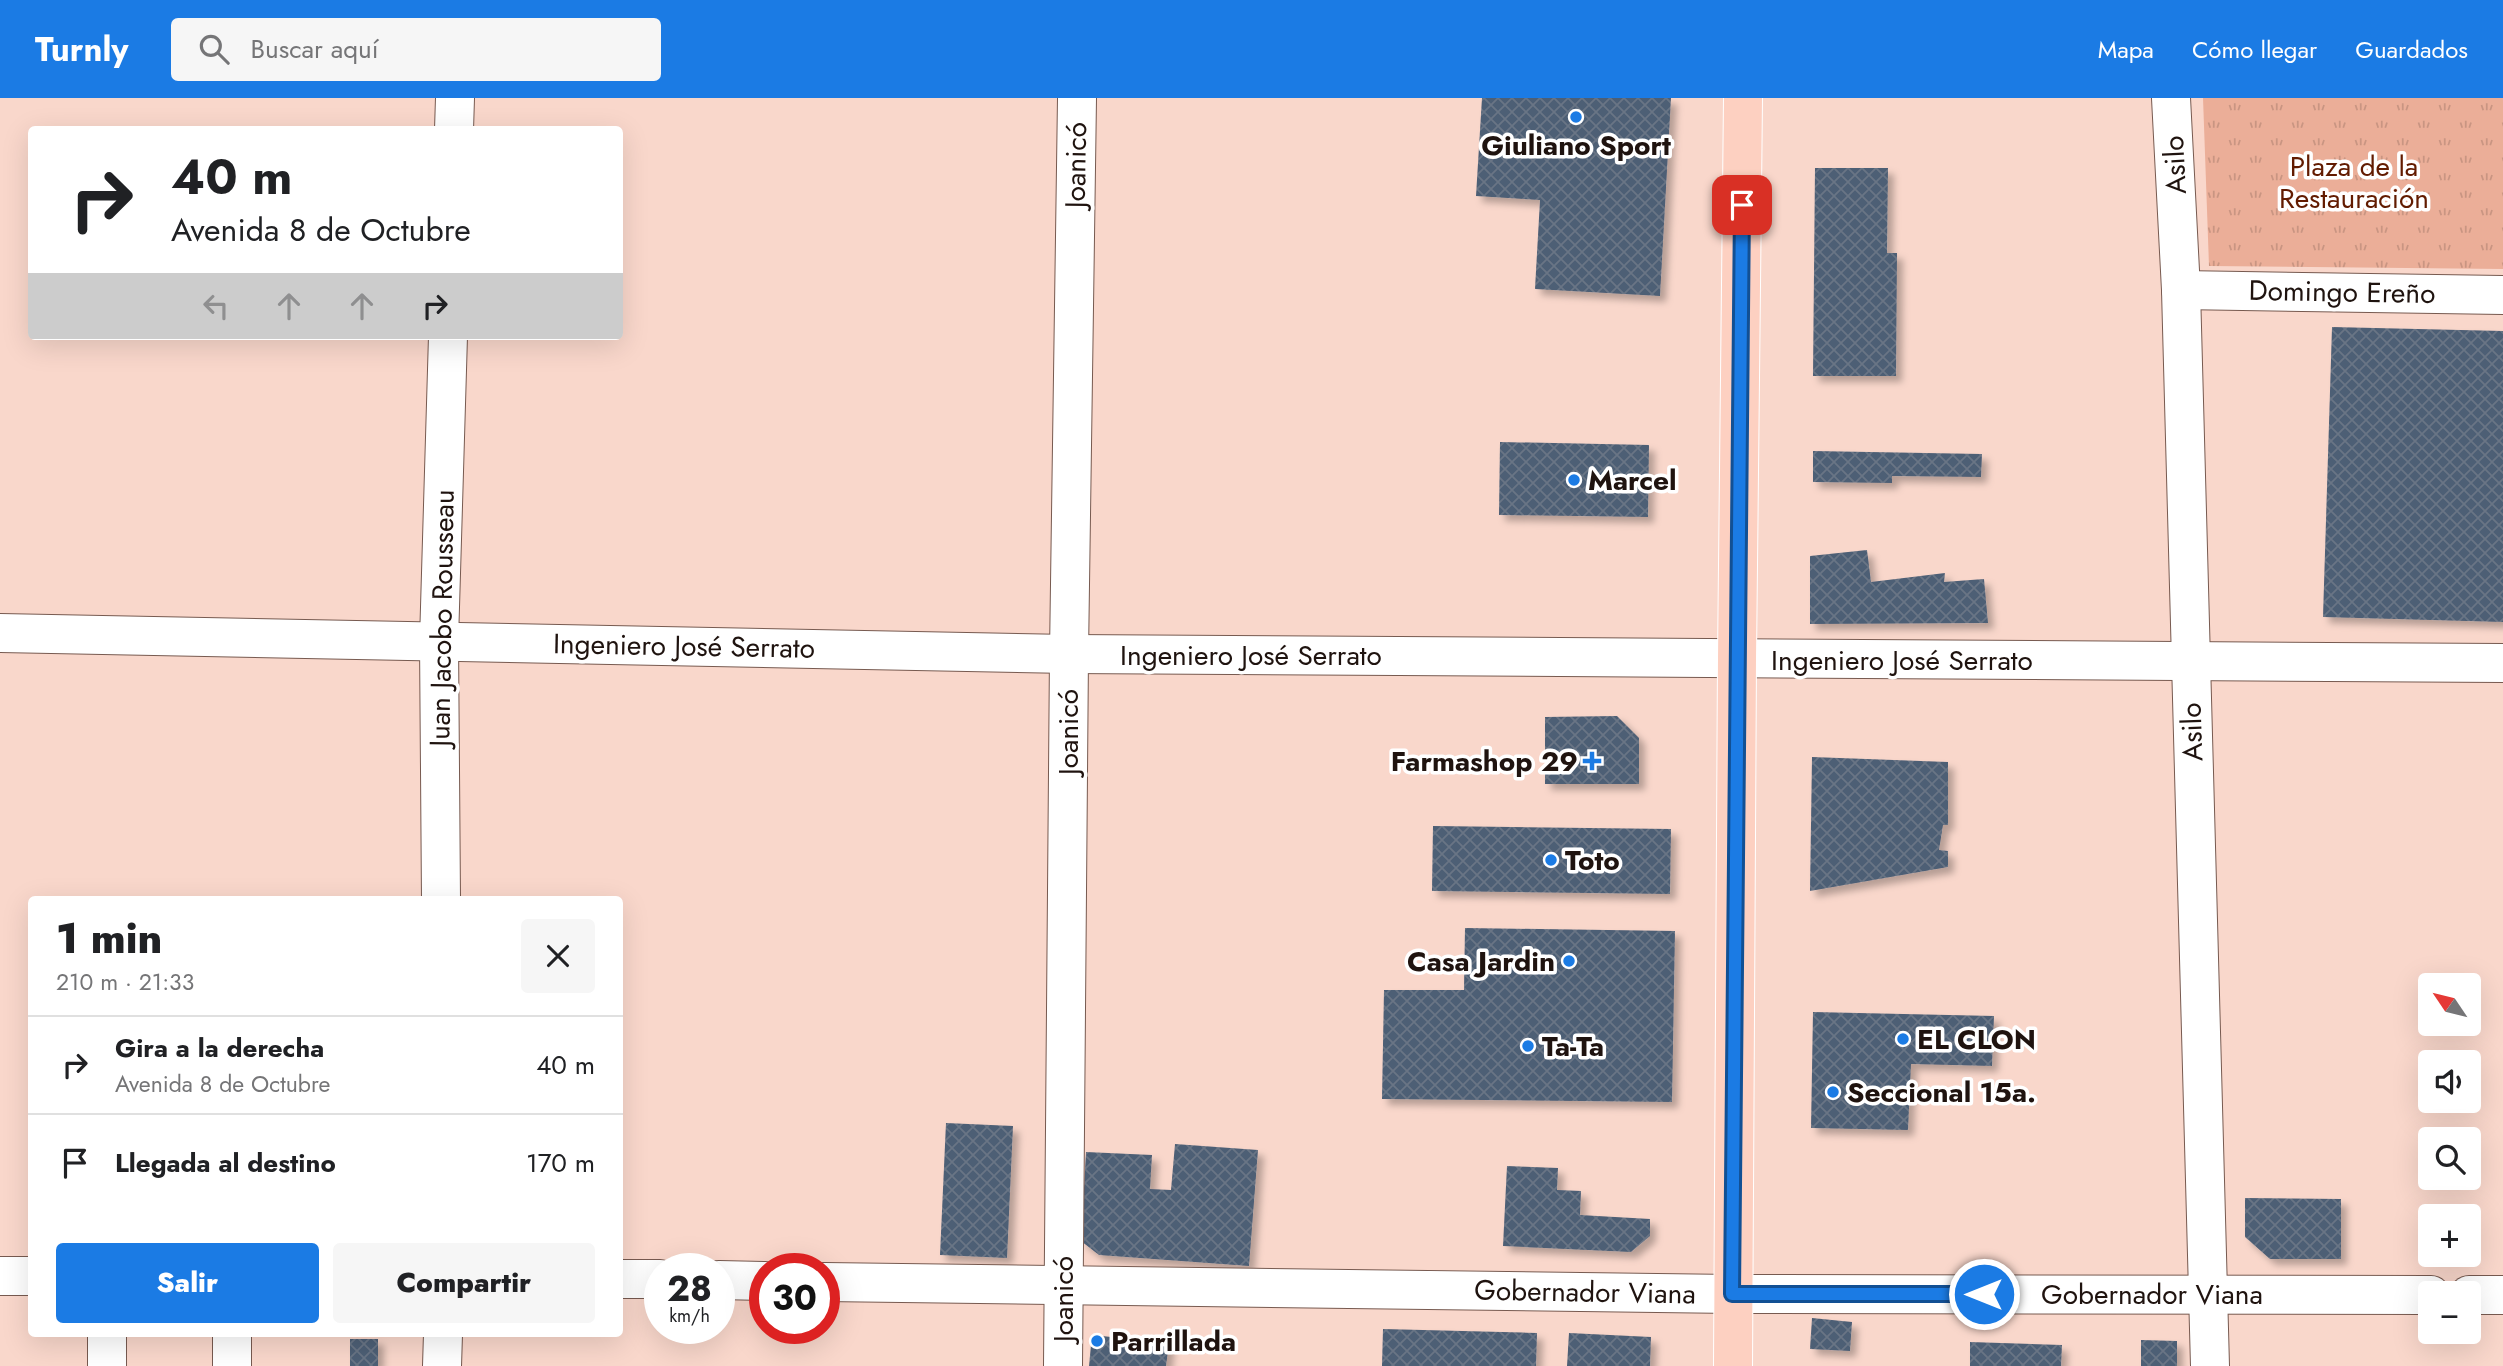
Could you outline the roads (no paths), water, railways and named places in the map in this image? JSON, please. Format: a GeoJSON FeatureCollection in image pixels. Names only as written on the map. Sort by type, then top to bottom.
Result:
{"type":"FeatureCollection","features":[{"type":"Feature","properties":{"kind":"main road"},"geometry":{"type":"LineString","coordinates":[[1733,1366],[1743,98]]}},
{"type":"Feature","properties":{"kind":"street"},"geometry":{"type":"LineString","coordinates":[[454,126],[455,98]]}},
{"type":"Feature","properties":{"kind":"street","name":"Joanicó"},"geometry":{"type":"LineString","coordinates":[[1063,1366],[1077,98]]}},
{"type":"Feature","properties":{"kind":"street","name":"Asilo"},"geometry":{"type":"LineString","coordinates":[[2171,98],[2181,289],[2210,1366]]}},
{"type":"Feature","properties":{"kind":"street","name":"Domingo Ereño"},"geometry":{"type":"LineString","coordinates":[[2181,289],[2503,295]]}},
{"type":"Feature","properties":{"kind":"street","name":"Juan Jacobo Rousseau"},"geometry":{"type":"LineString","coordinates":[[441,896],[439,641],[448,340]]}},
{"type":"Feature","properties":{"kind":"street","name":"Ingeniero José Serrato"},"geometry":{"type":"LineString","coordinates":[[0,633],[1069,654],[2503,663]]}},
{"type":"Feature","properties":{"kind":"street"},"geometry":{"type":"LineString","coordinates":[[0,1276],[28,1276]]}},
{"type":"Feature","properties":{"kind":"street"},"geometry":{"type":"LineString","coordinates":[[623,1279],[644,1279]]}},
{"type":"Feature","properties":{"kind":"street","name":"Gobernador Viana"},"geometry":{"type":"LineString","coordinates":[[840,1282],[1732,1294],[2418,1295]]}},
{"type":"Feature","properties":{"kind":"street"},"geometry":{"type":"LineString","coordinates":[[2481,1295],[2503,1295]]}},
{"type":"Feature","properties":{"kind":"street"},"geometry":{"type":"LineString","coordinates":[[107,1337],[107,1366]]}},
{"type":"Feature","properties":{"kind":"street"},"geometry":{"type":"LineString","coordinates":[[232,1337],[232,1366]]}},
{"type":"Feature","properties":{"kind":"street"},"geometry":{"type":"LineString","coordinates":[[442,1366],[443,1337]]}},
{"type":"Feature","properties":{"kind":"place","name":"Giuliano Sport"},"geometry":{"type":"Point","coordinates":[1576,117]}},
{"type":"Feature","properties":{"kind":"place","name":"Marcel"},"geometry":{"type":"Point","coordinates":[1574,480]}},
{"type":"Feature","properties":{"kind":"place","name":"Farmashop 29"},"geometry":{"type":"Point","coordinates":[1592,761]}},
{"type":"Feature","properties":{"kind":"place","name":"Toto"},"geometry":{"type":"Point","coordinates":[1551,860]}},
{"type":"Feature","properties":{"kind":"place","name":"Casa Jardin"},"geometry":{"type":"Point","coordinates":[1569,961]}},
{"type":"Feature","properties":{"kind":"place","name":"EL CLON"},"geometry":{"type":"Point","coordinates":[1903,1039]}},
{"type":"Feature","properties":{"kind":"place","name":"Ta-Ta"},"geometry":{"type":"Point","coordinates":[1528,1046]}},
{"type":"Feature","properties":{"kind":"place","name":"Seccional 15a."},"geometry":{"type":"Point","coordinates":[1833,1092]}},
{"type":"Feature","properties":{"kind":"place","name":"Parrillada"},"geometry":{"type":"Point","coordinates":[1097,1341]}},
{"type":"Feature","properties":{"kind":"park label","name":"Plaza de la Restauración"},"geometry":{"type":"Point","coordinates":[2354,182]}}]}
